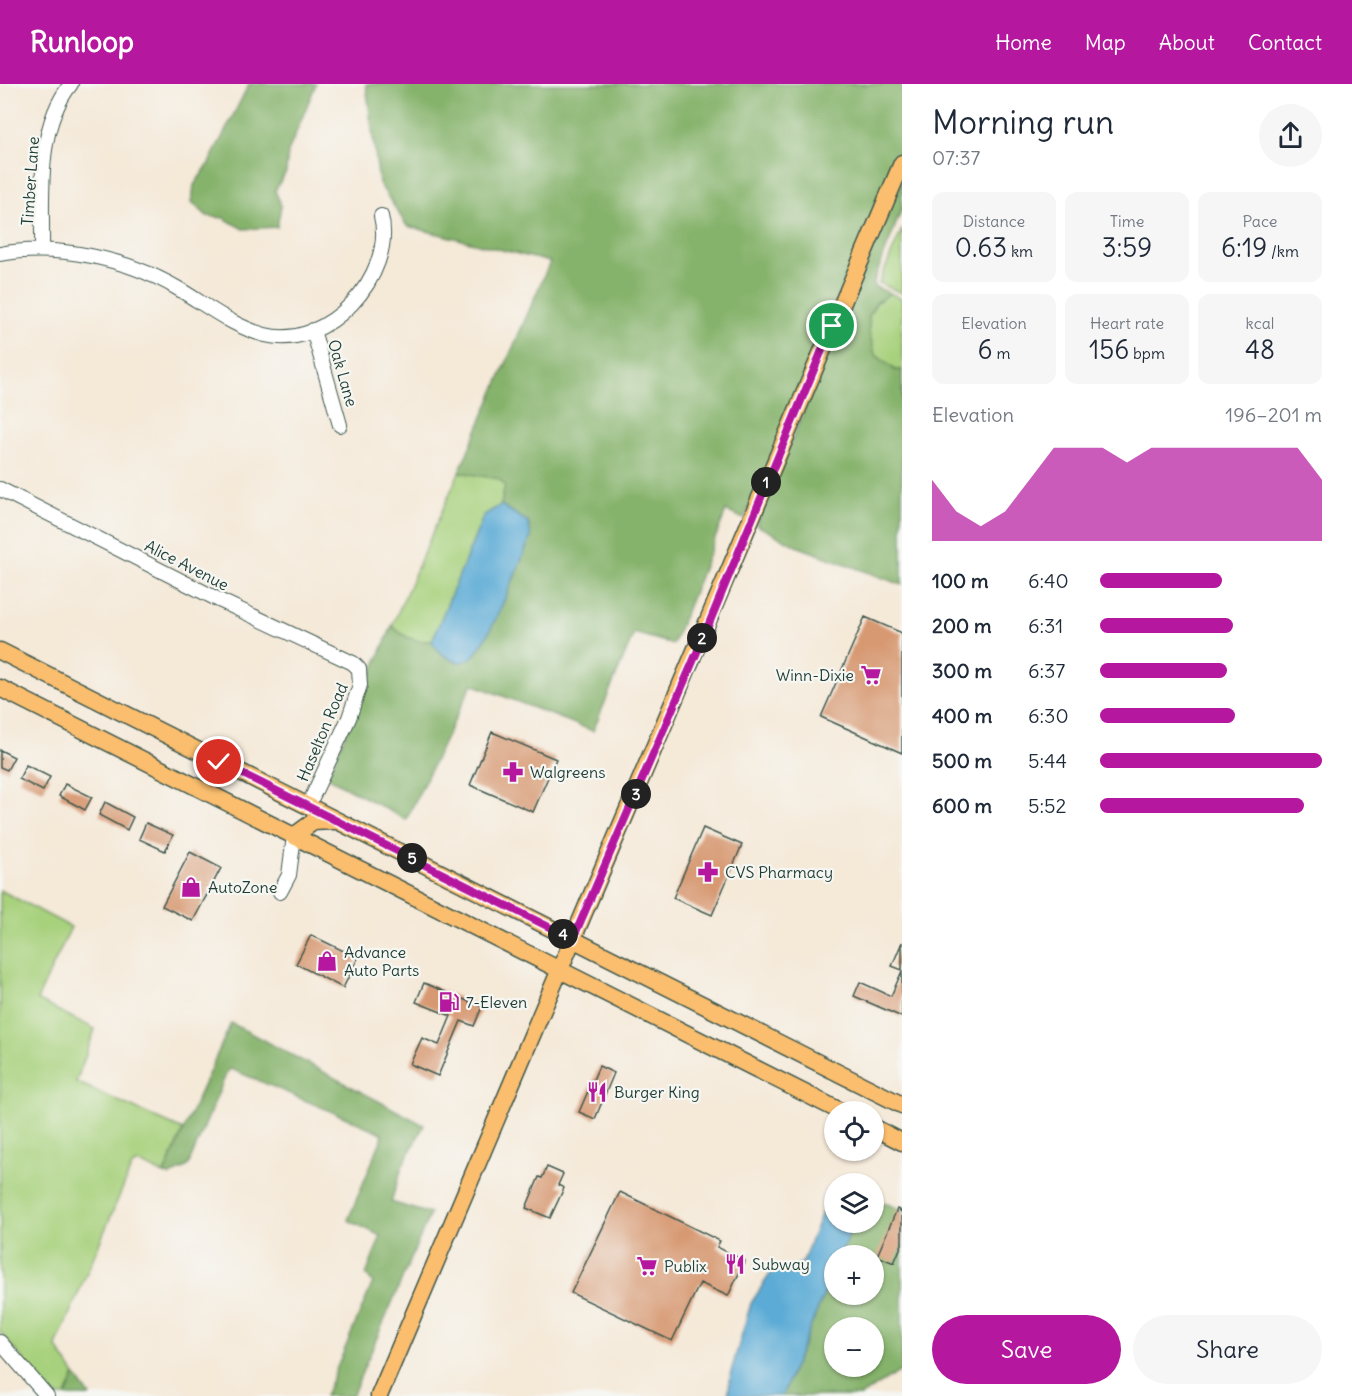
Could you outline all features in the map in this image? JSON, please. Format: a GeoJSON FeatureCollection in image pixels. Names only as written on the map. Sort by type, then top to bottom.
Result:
{"type":"FeatureCollection","features":[{"type":"Feature","properties":{"kind":"main road"},"geometry":{"type":"LineString","coordinates":[[379,1396],[701,643],[902,163]]}},
{"type":"Feature","properties":{"kind":"main road"},"geometry":{"type":"LineString","coordinates":[[0,651],[902,1105]]}},
{"type":"Feature","properties":{"kind":"main road"},"geometry":{"type":"LineString","coordinates":[[0,688],[824,1103]]}},
{"type":"Feature","properties":{"kind":"main road"},"geometry":{"type":"LineString","coordinates":[[294,836],[313,822],[338,821]]}},
{"type":"Feature","properties":{"kind":"main road"},"geometry":{"type":"LineString","coordinates":[[884,1133],[902,1141]]}},
{"type":"Feature","properties":{"kind":"street","name":"Timber Lane"},"geometry":{"type":"LineString","coordinates":[[42,249],[46,142],[59,104],[71,84]]}},
{"type":"Feature","properties":{"kind":"street"},"geometry":{"type":"LineString","coordinates":[[0,254],[42,249],[80,254],[118,264],[173,286],[224,317],[265,335],[295,336],[313,330],[344,309],[369,280],[384,245],[381,216]]}},
{"type":"Feature","properties":{"kind":"street","name":"Oak Lane"},"geometry":{"type":"LineString","coordinates":[[313,330],[340,425]]}},
{"type":"Feature","properties":{"kind":"street","name":"Alice Avenue"},"geometry":{"type":"LineString","coordinates":[[0,489],[221,601],[338,654],[359,669]]}},
{"type":"Feature","properties":{"kind":"street","name":"Haselton Road"},"geometry":{"type":"LineString","coordinates":[[308,806],[348,718],[360,685],[359,669]]}},
{"type":"Feature","properties":{"kind":"street"},"geometry":{"type":"LineString","coordinates":[[280,892],[292,863],[294,836]]}},
{"type":"Feature","properties":{"kind":"street"},"geometry":{"type":"LineString","coordinates":[[0,1342],[47,1396]]}},
{"type":"Feature","properties":{"kind":"green space"},"geometry":{"type":"Polygon","coordinates":[[[249,84],[316,84],[288,152],[286,172],[275,190],[281,206],[277,227],[243,229],[224,218],[207,216],[192,202],[194,185],[208,165],[249,84]]]}},
{"type":"Feature","properties":{"kind":"green space"},"geometry":{"type":"Polygon","coordinates":[[[366,84],[902,84],[902,146],[744,519],[726,511],[673,644],[634,633],[593,731],[472,684],[406,820],[327,777],[392,626],[410,638],[432,641],[442,653],[451,659],[466,661],[474,655],[493,625],[511,584],[531,537],[528,522],[501,505],[505,485],[499,479],[459,472],[550,262],[407,226],[379,183],[366,84]]]}},
{"type":"Feature","properties":{"kind":"green space"},"geometry":{"type":"Polygon","coordinates":[[[902,179],[902,208],[874,281],[875,287],[890,293],[876,303],[869,316],[869,332],[875,354],[895,370],[902,370],[902,585],[799,547],[756,525],[902,179]]]}},
{"type":"Feature","properties":{"kind":"green space"},"geometry":{"type":"Polygon","coordinates":[[[902,229],[902,293],[879,283],[902,229]]]}},
{"type":"Feature","properties":{"kind":"green space"},"geometry":{"type":"Polygon","coordinates":[[[890,293],[902,299],[902,370],[895,370],[875,354],[869,332],[869,316],[876,303],[890,293]]]}},
{"type":"Feature","properties":{"kind":"green space"},"geometry":{"type":"Polygon","coordinates":[[[459,472],[499,479],[505,485],[501,505],[484,515],[432,641],[415,640],[392,626],[459,472]]]}},
{"type":"Feature","properties":{"kind":"green space"},"geometry":{"type":"Polygon","coordinates":[[[0,890],[71,927],[37,1000],[95,1029],[76,1082],[183,1130],[164,1174],[139,1163],[132,1166],[56,1346],[75,1375],[66,1396],[56,1396],[49,1390],[0,1332],[0,890]]]}},
{"type":"Feature","properties":{"kind":"green space"},"geometry":{"type":"Polygon","coordinates":[[[231,1023],[424,1125],[402,1167],[391,1202],[430,1214],[352,1396],[325,1396],[373,1282],[366,1275],[381,1236],[348,1220],[382,1138],[382,1133],[231,1069],[227,1072],[188,1166],[170,1176],[164,1174],[231,1023]]]}},
{"type":"Feature","properties":{"kind":"green space"},"geometry":{"type":"Polygon","coordinates":[[[884,1203],[902,1210],[902,1370],[861,1396],[782,1396],[824,1294],[824,1305],[884,1305],[884,1245],[844,1245],[850,1233],[884,1233],[884,1203]]]}},
{"type":"Feature","properties":{"kind":"green space"},"geometry":{"type":"Polygon","coordinates":[[[75,1375],[90,1396],[66,1396],[75,1375]]]}},
{"type":"Feature","properties":{"kind":"water"},"geometry":{"type":"Polygon","coordinates":[[[501,505],[528,522],[531,537],[493,625],[483,642],[474,655],[466,661],[456,661],[442,653],[432,641],[484,515],[501,505]]]}},
{"type":"Feature","properties":{"kind":"water"},"geometry":{"type":"Polygon","coordinates":[[[824,1207],[824,1233],[850,1233],[844,1245],[824,1245],[824,1294],[782,1396],[728,1396],[731,1372],[751,1303],[772,1271],[802,1263],[824,1207]]]}},
{"type":"Feature","properties":{"kind":"building","name":"Winn-Dixie"},"geometry":{"type":"Polygon","coordinates":[[[865,617],[902,633],[902,753],[821,717],[865,617]]]}},
{"type":"Feature","properties":{"kind":"building","name":"Walgreens"},"geometry":{"type":"Polygon","coordinates":[[[492,732],[556,759],[533,812],[470,785],[492,732]]]}},
{"type":"Feature","properties":{"kind":"building"},"geometry":{"type":"Polygon","coordinates":[[[0,750],[14,757],[7,770],[0,767],[0,750]]]}},
{"type":"Feature","properties":{"kind":"building"},"geometry":{"type":"Polygon","coordinates":[[[26,765],[50,777],[43,791],[19,779],[26,765]]]}},
{"type":"Feature","properties":{"kind":"building"},"geometry":{"type":"Polygon","coordinates":[[[65,784],[92,797],[85,810],[59,796],[65,784]]]}},
{"type":"Feature","properties":{"kind":"building"},"geometry":{"type":"Polygon","coordinates":[[[105,802],[133,817],[127,830],[99,815],[105,802]]]}},
{"type":"Feature","properties":{"kind":"building"},"geometry":{"type":"Polygon","coordinates":[[[146,823],[173,835],[165,851],[139,839],[146,823]]]}},
{"type":"Feature","properties":{"kind":"building","name":"CVS Pharmacy"},"geometry":{"type":"Polygon","coordinates":[[[703,828],[742,845],[712,915],[673,898],[703,828]]]}},
{"type":"Feature","properties":{"kind":"building","name":"AutoZone"},"geometry":{"type":"Polygon","coordinates":[[[190,852],[221,868],[193,921],[162,906],[190,852]]]}},
{"type":"Feature","properties":{"kind":"building","name":"Advance Auto Parts"},"geometry":{"type":"Polygon","coordinates":[[[311,935],[358,958],[343,988],[296,964],[311,935]]]}},
{"type":"Feature","properties":{"kind":"building"},"geometry":{"type":"Polygon","coordinates":[[[902,942],[902,970],[892,966],[902,942]]]}},
{"type":"Feature","properties":{"kind":"building"},"geometry":{"type":"Polygon","coordinates":[[[902,971],[902,1017],[854,996],[860,982],[891,996],[902,971]]]}},
{"type":"Feature","properties":{"kind":"building"},"geometry":{"type":"Polygon","coordinates":[[[424,983],[482,1007],[474,1026],[461,1021],[438,1076],[410,1064],[422,1038],[439,1045],[451,1016],[416,1002],[424,983]]]}},
{"type":"Feature","properties":{"kind":"building","name":"Burger King"},"geometry":{"type":"Polygon","coordinates":[[[599,1066],[614,1073],[595,1119],[579,1112],[599,1066]]]}},
{"type":"Feature","properties":{"kind":"building"},"geometry":{"type":"Polygon","coordinates":[[[547,1167],[563,1174],[558,1185],[564,1188],[550,1218],[526,1208],[539,1177],[542,1178],[547,1167]]]}},
{"type":"Feature","properties":{"kind":"building"},"geometry":{"type":"Polygon","coordinates":[[[620,1192],[720,1241],[717,1247],[745,1261],[728,1296],[700,1283],[672,1341],[571,1293],[620,1192]]]}},
{"type":"Feature","properties":{"kind":"building"},"geometry":{"type":"Polygon","coordinates":[[[897,1209],[902,1212],[902,1244],[894,1263],[884,1259],[884,1245],[882,1245],[897,1209]]]}},
{"type":"Feature","properties":{"kind":"place","name":"Winn-Dixie"},"geometry":{"type":"Point","coordinates":[871,675]}},
{"type":"Feature","properties":{"kind":"place","name":"Walgreens"},"geometry":{"type":"Point","coordinates":[513,772]}},
{"type":"Feature","properties":{"kind":"place","name":"CVS Pharmacy"},"geometry":{"type":"Point","coordinates":[708,872]}},
{"type":"Feature","properties":{"kind":"place","name":"AutoZone"},"geometry":{"type":"Point","coordinates":[191,887]}},
{"type":"Feature","properties":{"kind":"place","name":"Advance Auto Parts"},"geometry":{"type":"Point","coordinates":[327,961]}},
{"type":"Feature","properties":{"kind":"place","name":"7-Eleven"},"geometry":{"type":"Point","coordinates":[449,1002]}},
{"type":"Feature","properties":{"kind":"place","name":"Burger King"},"geometry":{"type":"Point","coordinates":[597,1092]}},
{"type":"Feature","properties":{"kind":"place","name":"Subway"},"geometry":{"type":"Point","coordinates":[735,1264]}},
{"type":"Feature","properties":{"kind":"place","name":"Publix"},"geometry":{"type":"Point","coordinates":[647,1266]}},
{"type":"Feature","properties":{"kind":"route"},"geometry":{"type":"LineString","coordinates":[[219,762],[573,939],[701,643],[832,326]]}}]}
